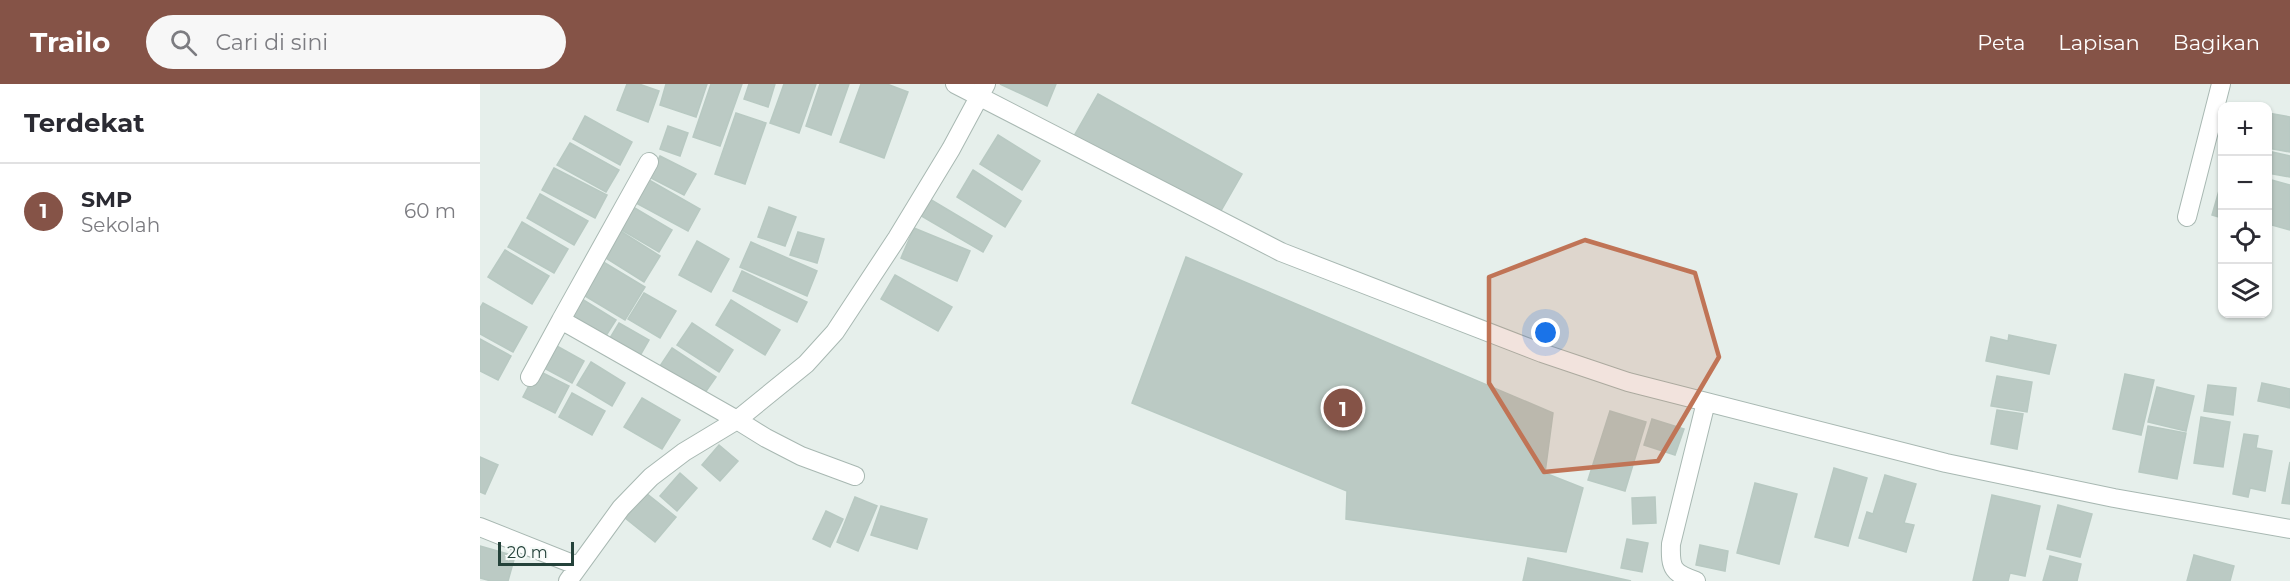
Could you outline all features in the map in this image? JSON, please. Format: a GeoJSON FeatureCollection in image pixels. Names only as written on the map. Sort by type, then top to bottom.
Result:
{"type":"FeatureCollection","features":[{"type":"Feature","properties":{"kind":"street"},"geometry":{"type":"LineString","coordinates":[[955,84],[982,90],[1281,252],[1542,353],[1628,382],[1946,463],[2114,498],[2290,529]]}},
{"type":"Feature","properties":{"kind":"street"},"geometry":{"type":"LineString","coordinates":[[2187,217],[2221,84]]}},
{"type":"Feature","properties":{"kind":"street"},"geometry":{"type":"LineString","coordinates":[[480,527],[573,574],[621,508],[651,477],[684,452],[737,420],[806,364],[835,332],[897,238],[951,149],[982,90]]}},
{"type":"Feature","properties":{"kind":"street"},"geometry":{"type":"LineString","coordinates":[[530,377],[649,162]]}},
{"type":"Feature","properties":{"kind":"street"},"geometry":{"type":"LineString","coordinates":[[561,320],[766,438],[801,456],[855,476]]}},
{"type":"Feature","properties":{"kind":"street"},"geometry":{"type":"LineString","coordinates":[[1696,581],[1680,576],[1673,569],[1670,559],[1671,544],[1706,402]]}},
{"type":"Feature","properties":{"kind":"highlighted area"},"geometry":{"type":"Polygon","coordinates":[[[1585,240],[1695,273],[1719,357],[1658,461],[1544,472],[1489,383],[1489,277],[1585,240]]]}},
{"type":"Feature","properties":{"kind":"building"},"geometry":{"type":"Polygon","coordinates":[[[627,84],[639,84],[659,91],[648,122],[617,110],[627,84]]]}},
{"type":"Feature","properties":{"kind":"building"},"geometry":{"type":"Polygon","coordinates":[[[666,84],[707,84],[696,117],[660,105],[666,84]]]}},
{"type":"Feature","properties":{"kind":"building"},"geometry":{"type":"Polygon","coordinates":[[[711,84],[742,84],[720,146],[693,137],[711,84]]]}},
{"type":"Feature","properties":{"kind":"building"},"geometry":{"type":"Polygon","coordinates":[[[749,84],[775,84],[768,107],[744,99],[749,84]]]}},
{"type":"Feature","properties":{"kind":"building"},"geometry":{"type":"Polygon","coordinates":[[[784,84],[816,84],[799,133],[770,123],[784,84]]]}},
{"type":"Feature","properties":{"kind":"building"},"geometry":{"type":"Polygon","coordinates":[[[820,84],[849,84],[831,135],[806,126],[820,84]]]}},
{"type":"Feature","properties":{"kind":"building"},"geometry":{"type":"Polygon","coordinates":[[[861,84],[887,84],[908,92],[884,158],[840,142],[861,84]]]}},
{"type":"Feature","properties":{"kind":"building"},"geometry":{"type":"Polygon","coordinates":[[[1000,84],[1056,84],[1047,106],[1000,84]]]}},
{"type":"Feature","properties":{"kind":"building"},"geometry":{"type":"Polygon","coordinates":[[[1098,94],[1242,174],[1218,216],[1074,136],[1098,94]]]}},
{"type":"Feature","properties":{"kind":"building"},"geometry":{"type":"Polygon","coordinates":[[[736,113],[766,123],[745,184],[715,174],[736,113]]]}},
{"type":"Feature","properties":{"kind":"building"},"geometry":{"type":"Polygon","coordinates":[[[2272,114],[2290,117],[2290,152],[2272,149],[2272,114]]]}},
{"type":"Feature","properties":{"kind":"building"},"geometry":{"type":"Polygon","coordinates":[[[585,116],[632,142],[620,165],[573,139],[585,116]]]}},
{"type":"Feature","properties":{"kind":"building"},"geometry":{"type":"Polygon","coordinates":[[[668,126],[688,133],[680,156],[660,149],[668,126]]]}},
{"type":"Feature","properties":{"kind":"building"},"geometry":{"type":"Polygon","coordinates":[[[998,135],[1040,161],[1022,190],[980,164],[998,135]]]}},
{"type":"Feature","properties":{"kind":"building"},"geometry":{"type":"Polygon","coordinates":[[[570,143],[619,170],[606,192],[557,165],[570,143]]]}},
{"type":"Feature","properties":{"kind":"building"},"geometry":{"type":"Polygon","coordinates":[[[2272,152],[2290,156],[2290,177],[2272,174],[2272,152]]]}},
{"type":"Feature","properties":{"kind":"building"},"geometry":{"type":"Polygon","coordinates":[[[660,156],[696,174],[684,195],[649,177],[660,156]]]}},
{"type":"Feature","properties":{"kind":"building"},"geometry":{"type":"Polygon","coordinates":[[[554,168],[607,195],[595,218],[542,190],[554,168]]]}},
{"type":"Feature","properties":{"kind":"building"},"geometry":{"type":"Polygon","coordinates":[[[973,170],[1021,201],[1005,227],[957,197],[973,170]]]}},
{"type":"Feature","properties":{"kind":"building"},"geometry":{"type":"Polygon","coordinates":[[[649,180],[700,209],[688,231],[636,203],[649,180]]]}},
{"type":"Feature","properties":{"kind":"building"},"geometry":{"type":"Polygon","coordinates":[[[2272,180],[2290,185],[2290,230],[2272,225],[2272,180]]]}},
{"type":"Feature","properties":{"kind":"building"},"geometry":{"type":"Polygon","coordinates":[[[540,194],[588,221],[574,245],[527,218],[540,194]]]}},
{"type":"Feature","properties":{"kind":"building"},"geometry":{"type":"Polygon","coordinates":[[[2218,194],[2218,217],[2212,215],[2218,194]]]}},
{"type":"Feature","properties":{"kind":"building"},"geometry":{"type":"Polygon","coordinates":[[[928,198],[992,236],[983,252],[918,214],[928,198]]]}},
{"type":"Feature","properties":{"kind":"building"},"geometry":{"type":"Polygon","coordinates":[[[633,207],[672,230],[659,252],[620,229],[633,207]]]}},
{"type":"Feature","properties":{"kind":"building"},"geometry":{"type":"Polygon","coordinates":[[[769,207],[796,217],[785,246],[758,237],[769,207]]]}},
{"type":"Feature","properties":{"kind":"building"},"geometry":{"type":"Polygon","coordinates":[[[522,222],[568,249],[554,273],[508,247],[522,222]]]}},
{"type":"Feature","properties":{"kind":"building"},"geometry":{"type":"Polygon","coordinates":[[[914,228],[970,251],[957,281],[901,258],[914,228]]]}},
{"type":"Feature","properties":{"kind":"building"},"geometry":{"type":"Polygon","coordinates":[[[617,229],[660,256],[644,282],[601,255],[617,229]]]}},
{"type":"Feature","properties":{"kind":"building"},"geometry":{"type":"Polygon","coordinates":[[[798,232],[824,239],[817,263],[790,255],[798,232]]]}},
{"type":"Feature","properties":{"kind":"building"},"geometry":{"type":"Polygon","coordinates":[[[697,241],[729,259],[711,292],[679,275],[697,241]]]}},
{"type":"Feature","properties":{"kind":"building"},"geometry":{"type":"Polygon","coordinates":[[[751,242],[817,271],[807,296],[740,267],[751,242]]]}},
{"type":"Feature","properties":{"kind":"building"},"geometry":{"type":"Polygon","coordinates":[[[505,250],[549,276],[532,304],[488,277],[505,250]]]}},
{"type":"Feature","properties":{"kind":"building"},"geometry":{"type":"Polygon","coordinates":[[[1186,257],[1553,413],[1545,473],[1583,488],[1566,552],[1346,519],[1347,491],[1132,403],[1186,257]]]}},
{"type":"Feature","properties":{"kind":"building"},"geometry":{"type":"Polygon","coordinates":[[[600,260],[645,287],[625,320],[580,293],[600,260]]]}},
{"type":"Feature","properties":{"kind":"building"},"geometry":{"type":"Polygon","coordinates":[[[742,271],[807,302],[797,322],[733,291],[742,271]]]}},
{"type":"Feature","properties":{"kind":"building"},"geometry":{"type":"Polygon","coordinates":[[[895,275],[952,307],[938,331],[881,299],[895,275]]]}},
{"type":"Feature","properties":{"kind":"building"},"geometry":{"type":"Polygon","coordinates":[[[644,293],[676,311],[660,338],[628,319],[644,293]]]}},
{"type":"Feature","properties":{"kind":"building"},"geometry":{"type":"Polygon","coordinates":[[[577,296],[616,320],[602,342],[563,318],[577,296]]]}},
{"type":"Feature","properties":{"kind":"building"},"geometry":{"type":"Polygon","coordinates":[[[731,300],[780,330],[765,355],[716,325],[731,300]]]}},
{"type":"Feature","properties":{"kind":"building"},"geometry":{"type":"Polygon","coordinates":[[[483,303],[527,327],[513,352],[480,334],[480,308],[483,303]]]}},
{"type":"Feature","properties":{"kind":"building"},"geometry":{"type":"Polygon","coordinates":[[[619,323],[649,340],[637,361],[607,343],[619,323]]]}},
{"type":"Feature","properties":{"kind":"building"},"geometry":{"type":"Polygon","coordinates":[[[692,323],[733,350],[719,372],[677,345],[692,323]]]}},
{"type":"Feature","properties":{"kind":"building"},"geometry":{"type":"Polygon","coordinates":[[[2009,335],[2056,345],[2049,374],[1986,361],[1991,337],[2008,341],[2009,335]]]}},
{"type":"Feature","properties":{"kind":"building"},"geometry":{"type":"Polygon","coordinates":[[[480,339],[511,356],[498,380],[480,371],[480,339]]]}},
{"type":"Feature","properties":{"kind":"building"},"geometry":{"type":"Polygon","coordinates":[[[555,345],[584,361],[572,383],[542,367],[555,345]]]}},
{"type":"Feature","properties":{"kind":"building"},"geometry":{"type":"Polygon","coordinates":[[[672,348],[716,377],[702,397],[658,369],[672,348]]]}},
{"type":"Feature","properties":{"kind":"building"},"geometry":{"type":"Polygon","coordinates":[[[591,362],[625,383],[612,406],[577,385],[591,362]]]}},
{"type":"Feature","properties":{"kind":"building"},"geometry":{"type":"Polygon","coordinates":[[[537,370],[569,386],[555,413],[523,397],[537,370]]]}},
{"type":"Feature","properties":{"kind":"building"},"geometry":{"type":"Polygon","coordinates":[[[2125,374],[2154,380],[2141,435],[2113,429],[2125,374]]]}},
{"type":"Feature","properties":{"kind":"building"},"geometry":{"type":"Polygon","coordinates":[[[1997,376],[2032,382],[2027,412],[1991,406],[1997,376]]]}},
{"type":"Feature","properties":{"kind":"building"},"geometry":{"type":"Polygon","coordinates":[[[2262,383],[2290,389],[2290,408],[2258,401],[2262,383]]]}},
{"type":"Feature","properties":{"kind":"building"},"geometry":{"type":"Polygon","coordinates":[[[2208,385],[2236,388],[2233,415],[2204,411],[2208,385]]]}},
{"type":"Feature","properties":{"kind":"building"},"geometry":{"type":"Polygon","coordinates":[[[2157,387],[2194,396],[2186,431],[2148,422],[2157,387]]]}},
{"type":"Feature","properties":{"kind":"building"},"geometry":{"type":"Polygon","coordinates":[[[572,393],[605,411],[592,435],[559,417],[572,393]]]}},
{"type":"Feature","properties":{"kind":"building"},"geometry":{"type":"Polygon","coordinates":[[[642,398],[680,420],[662,449],[624,427],[642,398]]]}},
{"type":"Feature","properties":{"kind":"building"},"geometry":{"type":"Polygon","coordinates":[[[1997,410],[2023,414],[2017,449],[1991,444],[1997,410]]]}},
{"type":"Feature","properties":{"kind":"building"},"geometry":{"type":"Polygon","coordinates":[[[1610,411],[1646,422],[1625,491],[1588,480],[1610,411]]]}},
{"type":"Feature","properties":{"kind":"building"},"geometry":{"type":"Polygon","coordinates":[[[2201,417],[2230,422],[2223,467],[2194,463],[2201,417]]]}},
{"type":"Feature","properties":{"kind":"building"},"geometry":{"type":"Polygon","coordinates":[[[1652,419],[1684,429],[1675,455],[1644,445],[1652,419]]]}},
{"type":"Feature","properties":{"kind":"building"},"geometry":{"type":"Polygon","coordinates":[[[2148,426],[2186,433],[2177,479],[2139,472],[2148,426]]]}},
{"type":"Feature","properties":{"kind":"building"},"geometry":{"type":"Polygon","coordinates":[[[2244,434],[2258,436],[2256,448],[2272,451],[2265,491],[2250,488],[2248,497],[2233,494],[2244,434]]]}},
{"type":"Feature","properties":{"kind":"building"},"geometry":{"type":"Polygon","coordinates":[[[719,445],[738,461],[720,481],[702,465],[719,445]]]}},
{"type":"Feature","properties":{"kind":"building"},"geometry":{"type":"Polygon","coordinates":[[[480,457],[498,465],[485,494],[480,492],[480,457]]]}},
{"type":"Feature","properties":{"kind":"building"},"geometry":{"type":"Polygon","coordinates":[[[2290,462],[2290,504],[2282,503],[2290,462]]]}},
{"type":"Feature","properties":{"kind":"building"},"geometry":{"type":"Polygon","coordinates":[[[1834,468],[1867,478],[1848,546],[1815,537],[1834,468]]]}},
{"type":"Feature","properties":{"kind":"building"},"geometry":{"type":"Polygon","coordinates":[[[680,473],[697,488],[677,511],[660,496],[680,473]]]}},
{"type":"Feature","properties":{"kind":"building"},"geometry":{"type":"Polygon","coordinates":[[[1885,475],[1916,484],[1904,523],[1914,525],[1906,552],[1859,538],[1867,512],[1873,514],[1885,475]]]}},
{"type":"Feature","properties":{"kind":"building"},"geometry":{"type":"Polygon","coordinates":[[[1755,483],[1797,494],[1779,564],[1737,553],[1755,483]]]}},
{"type":"Feature","properties":{"kind":"building"},"geometry":{"type":"Polygon","coordinates":[[[646,493],[676,517],[655,542],[625,518],[646,493]]]}},
{"type":"Feature","properties":{"kind":"building"},"geometry":{"type":"Polygon","coordinates":[[[1992,495],[2040,506],[2025,576],[2010,573],[2008,581],[1973,581],[1992,495]]]}},
{"type":"Feature","properties":{"kind":"building"},"geometry":{"type":"Polygon","coordinates":[[[855,497],[877,506],[858,551],[837,542],[855,497]]]}},
{"type":"Feature","properties":{"kind":"building"},"geometry":{"type":"Polygon","coordinates":[[[1655,497],[1656,523],[1633,524],[1632,498],[1655,497]]]}},
{"type":"Feature","properties":{"kind":"building"},"geometry":{"type":"Polygon","coordinates":[[[2058,505],[2092,514],[2080,557],[2047,549],[2058,505]]]}},
{"type":"Feature","properties":{"kind":"building"},"geometry":{"type":"Polygon","coordinates":[[[881,506],[927,519],[917,549],[871,535],[881,506]]]}},
{"type":"Feature","properties":{"kind":"building"},"geometry":{"type":"Polygon","coordinates":[[[826,511],[843,519],[830,547],[813,539],[826,511]]]}},
{"type":"Feature","properties":{"kind":"building"},"geometry":{"type":"Polygon","coordinates":[[[1627,539],[1648,543],[1642,572],[1621,568],[1627,539]]]}},
{"type":"Feature","properties":{"kind":"building"},"geometry":{"type":"Polygon","coordinates":[[[1700,545],[1728,551],[1725,571],[1696,565],[1700,545]]]}},
{"type":"Feature","properties":{"kind":"building"},"geometry":{"type":"Polygon","coordinates":[[[480,546],[515,556],[508,581],[491,581],[480,578],[480,546]]]}},
{"type":"Feature","properties":{"kind":"building"},"geometry":{"type":"Polygon","coordinates":[[[2194,555],[2234,566],[2230,581],[2187,581],[2194,555]]]}},
{"type":"Feature","properties":{"kind":"building"},"geometry":{"type":"Polygon","coordinates":[[[2050,556],[2081,564],[2077,581],[2043,581],[2050,556]]]}},
{"type":"Feature","properties":{"kind":"building"},"geometry":{"type":"Polygon","coordinates":[[[1528,558],[1631,581],[1523,581],[1528,558]]]}},
{"type":"Feature","properties":{"kind":"place","name":"SMP"},"geometry":{"type":"Point","coordinates":[1343,408]}}]}
